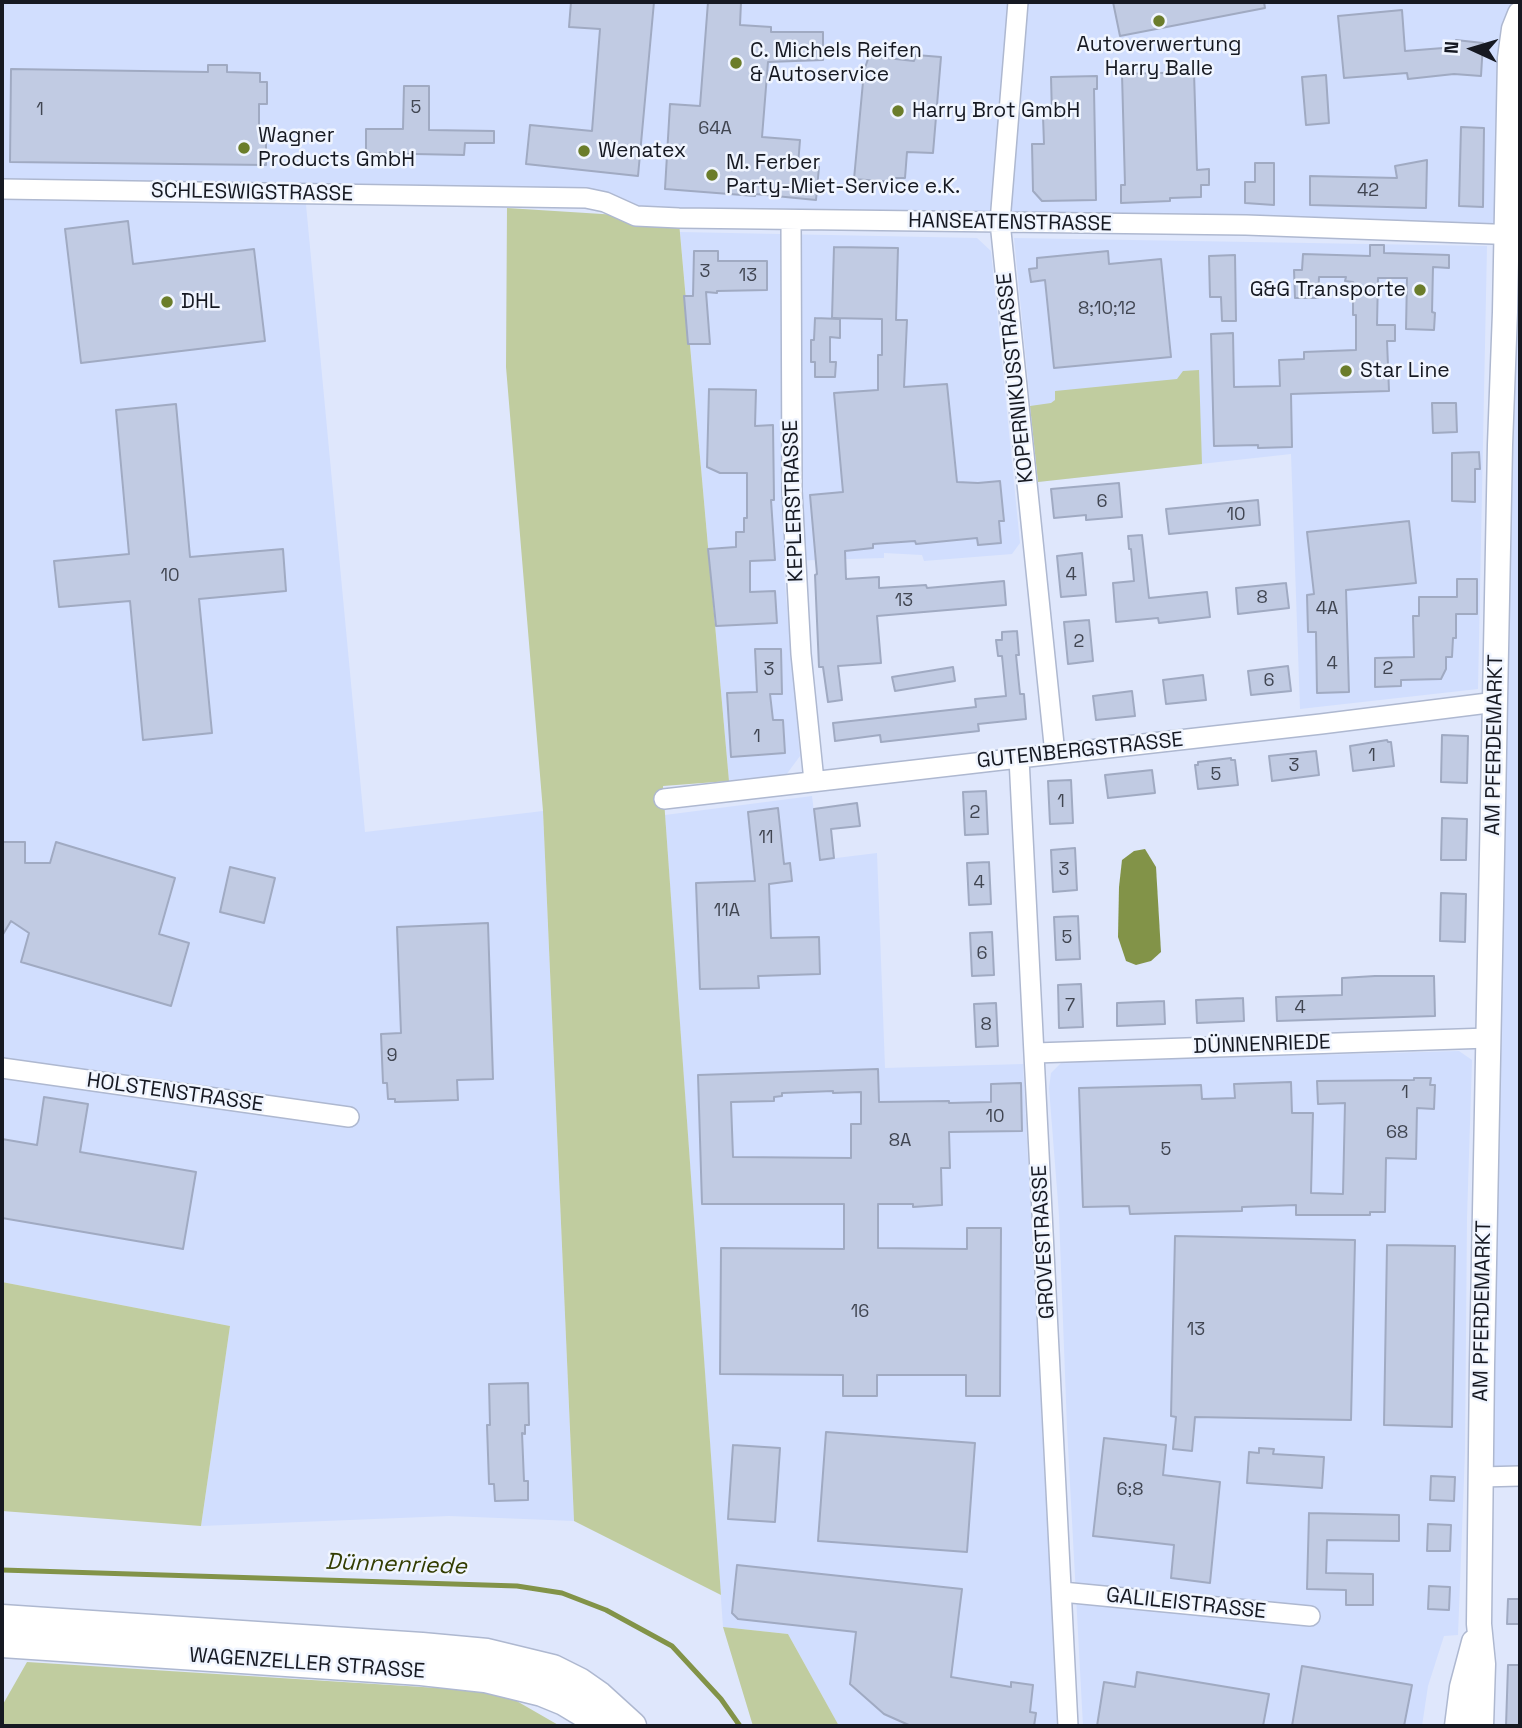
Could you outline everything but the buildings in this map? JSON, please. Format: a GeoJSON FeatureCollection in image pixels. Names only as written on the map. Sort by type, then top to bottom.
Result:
{"type":"FeatureCollection","features":[{"type":"Feature","properties":{"kind":"main road"},"geometry":{"type":"LineString","coordinates":[[2,1619],[488,1653],[553,1669],[599,1696],[632,1726]]}},
{"type":"Feature","properties":{"kind":"main road","name":"WAGENZELLER STRASSE"},"geometry":{"type":"LineString","coordinates":[[2,1643],[421,1671],[485,1678],[542,1692],[564,1701],[601,1726]]}},
{"type":"Feature","properties":{"kind":"street","name":"KOPERNIKUSSTRASSE"},"geometry":{"type":"LineString","coordinates":[[1018,2],[1000,222],[1055,754]]}},
{"type":"Feature","properties":{"kind":"street","name":"AM PFERDEMARKT"},"geometry":{"type":"LineString","coordinates":[[1481,1726],[1481,1477],[1500,445],[1513,235],[1510,58],[1514,29],[1520,13]]}},
{"type":"Feature","properties":{"kind":"street","name":"SCHLESWIGSTRASSE"},"geometry":{"type":"LineString","coordinates":[[2,189],[502,197]]}},
{"type":"Feature","properties":{"kind":"street","name":"HANSEATENSTRASSE"},"geometry":{"type":"LineString","coordinates":[[502,197],[586,198],[605,202],[636,216],[652,217],[1245,225],[1513,235]]}},
{"type":"Feature","properties":{"kind":"street","name":"KEPLERSTRASSE"},"geometry":{"type":"LineString","coordinates":[[791,220],[792,491],[801,654],[814,781]]}},
{"type":"Feature","properties":{"kind":"street","name":"GUTENBERGSTRASSE"},"geometry":{"type":"LineString","coordinates":[[664,799],[1496,702]]}},
{"type":"Feature","properties":{"kind":"street","name":"GROVESTRASSE"},"geometry":{"type":"LineString","coordinates":[[1019,758],[1068,1726]]}},
{"type":"Feature","properties":{"kind":"street","name":"DÜNNENRIEDE"},"geometry":{"type":"LineString","coordinates":[[1035,1053],[1489,1038]]}},
{"type":"Feature","properties":{"kind":"street","name":"HOLSTENSTRASSE"},"geometry":{"type":"LineString","coordinates":[[2,1068],[349,1117]]}},
{"type":"Feature","properties":{"kind":"street"},"geometry":{"type":"LineString","coordinates":[[1481,1477],[1520,1476]]}},
{"type":"Feature","properties":{"kind":"street","name":"GALILEISTRASSE"},"geometry":{"type":"LineString","coordinates":[[1062,1592],[1310,1616]]}},
{"type":"Feature","properties":{"kind":"street","name":"AM PFERDEMARKT"},"geometry":{"type":"LineString","coordinates":[[1457,1726],[1462,1687],[1479,1624]]}},
{"type":"Feature","properties":{"kind":"shaded area"},"geometry":{"type":"Polygon","coordinates":[[[2,2],[1520,2],[1507,235],[679,218],[605,202],[305,194],[365,832],[543,811],[574,1521],[449,1516],[201,1526],[230,1326],[2,1282],[2,2]]]}},
{"type":"Feature","properties":{"kind":"shaded area"},"geometry":{"type":"Polygon","coordinates":[[[507,208],[679,222],[729,781],[663,786],[721,1595],[574,1521],[543,811],[506,367],[507,208]]]}},
{"type":"Feature","properties":{"kind":"shaded area"},"geometry":{"type":"Polygon","coordinates":[[[680,232],[977,238],[991,251],[1020,543],[1012,554],[924,561],[922,555],[884,553],[884,558],[783,561],[800,756],[786,775],[729,781],[680,232]]]}},
{"type":"Feature","properties":{"kind":"shaded area"},"geometry":{"type":"Polygon","coordinates":[[[1014,238],[1487,246],[1478,689],[1300,709],[1291,454],[1038,482],[1014,238]]]}},
{"type":"Feature","properties":{"kind":"shaded area"},"geometry":{"type":"Polygon","coordinates":[[[1520,258],[1520,1472],[1493,1473],[1514,266],[1520,258]]]}},
{"type":"Feature","properties":{"kind":"shaded area"},"geometry":{"type":"Polygon","coordinates":[[[1199,370],[1202,464],[1038,482],[1030,406],[1051,403],[1055,400],[1055,391],[1177,379],[1183,371],[1199,370]]]}},
{"type":"Feature","properties":{"kind":"shaded area"},"geometry":{"type":"Polygon","coordinates":[[[812,796],[820,860],[877,853],[885,1068],[1023,1064],[1058,1726],[839,1726],[788,1634],[723,1627],[665,815],[812,796]]]}},
{"type":"Feature","properties":{"kind":"shaded area"},"geometry":{"type":"Polygon","coordinates":[[[1145,849],[1156,867],[1161,952],[1151,961],[1136,965],[1126,961],[1118,937],[1119,887],[1122,860],[1134,851],[1145,849]]]}},
{"type":"Feature","properties":{"kind":"shaded area"},"geometry":{"type":"Polygon","coordinates":[[[1459,1051],[1472,1060],[1467,1218],[1465,1452],[1458,1635],[1444,1636],[1428,1686],[1422,1726],[1083,1726],[1059,1215],[1049,1088],[1051,1073],[1062,1062],[1459,1051]]]}},
{"type":"Feature","properties":{"kind":"shaded area"},"geometry":{"type":"Polygon","coordinates":[[[2,1282],[230,1326],[201,1526],[2,1511],[2,1282]]]}},
{"type":"Feature","properties":{"kind":"shaded area"},"geometry":{"type":"Polygon","coordinates":[[[723,1627],[788,1634],[839,1726],[753,1726],[723,1627]]]}},
{"type":"Feature","properties":{"kind":"shaded area"},"geometry":{"type":"Polygon","coordinates":[[[27,1662],[501,1692],[560,1726],[2,1726],[2,1706],[27,1662]]]}},
{"type":"Feature","properties":{"kind":"waterway","name":"Dünnenriede"},"geometry":{"type":"LineString","coordinates":[[2,1570],[517,1586],[562,1593],[606,1610],[672,1646],[721,1699],[740,1726]]}},
{"type":"Feature","properties":{"kind":"place","name":"Autoverwertung Harry Balle"},"geometry":{"type":"Point","coordinates":[1159,21]}},
{"type":"Feature","properties":{"kind":"place","name":"C. Michels Reifen & Autoservice"},"geometry":{"type":"Point","coordinates":[736,63]}},
{"type":"Feature","properties":{"kind":"place","name":"Harry Brot GmbH"},"geometry":{"type":"Point","coordinates":[898,111]}},
{"type":"Feature","properties":{"kind":"place","name":"Wagner Products GmbH"},"geometry":{"type":"Point","coordinates":[244,148]}},
{"type":"Feature","properties":{"kind":"place","name":"Wenatex"},"geometry":{"type":"Point","coordinates":[584,151]}},
{"type":"Feature","properties":{"kind":"place","name":"M. Ferber Party-Miet-Service e.K."},"geometry":{"type":"Point","coordinates":[712,175]}},
{"type":"Feature","properties":{"kind":"place","name":"G&G Transporte"},"geometry":{"type":"Point","coordinates":[1420,290]}},
{"type":"Feature","properties":{"kind":"place","name":"DHL"},"geometry":{"type":"Point","coordinates":[167,302]}},
{"type":"Feature","properties":{"kind":"place","name":"Star Line"},"geometry":{"type":"Point","coordinates":[1346,371]}}]}
